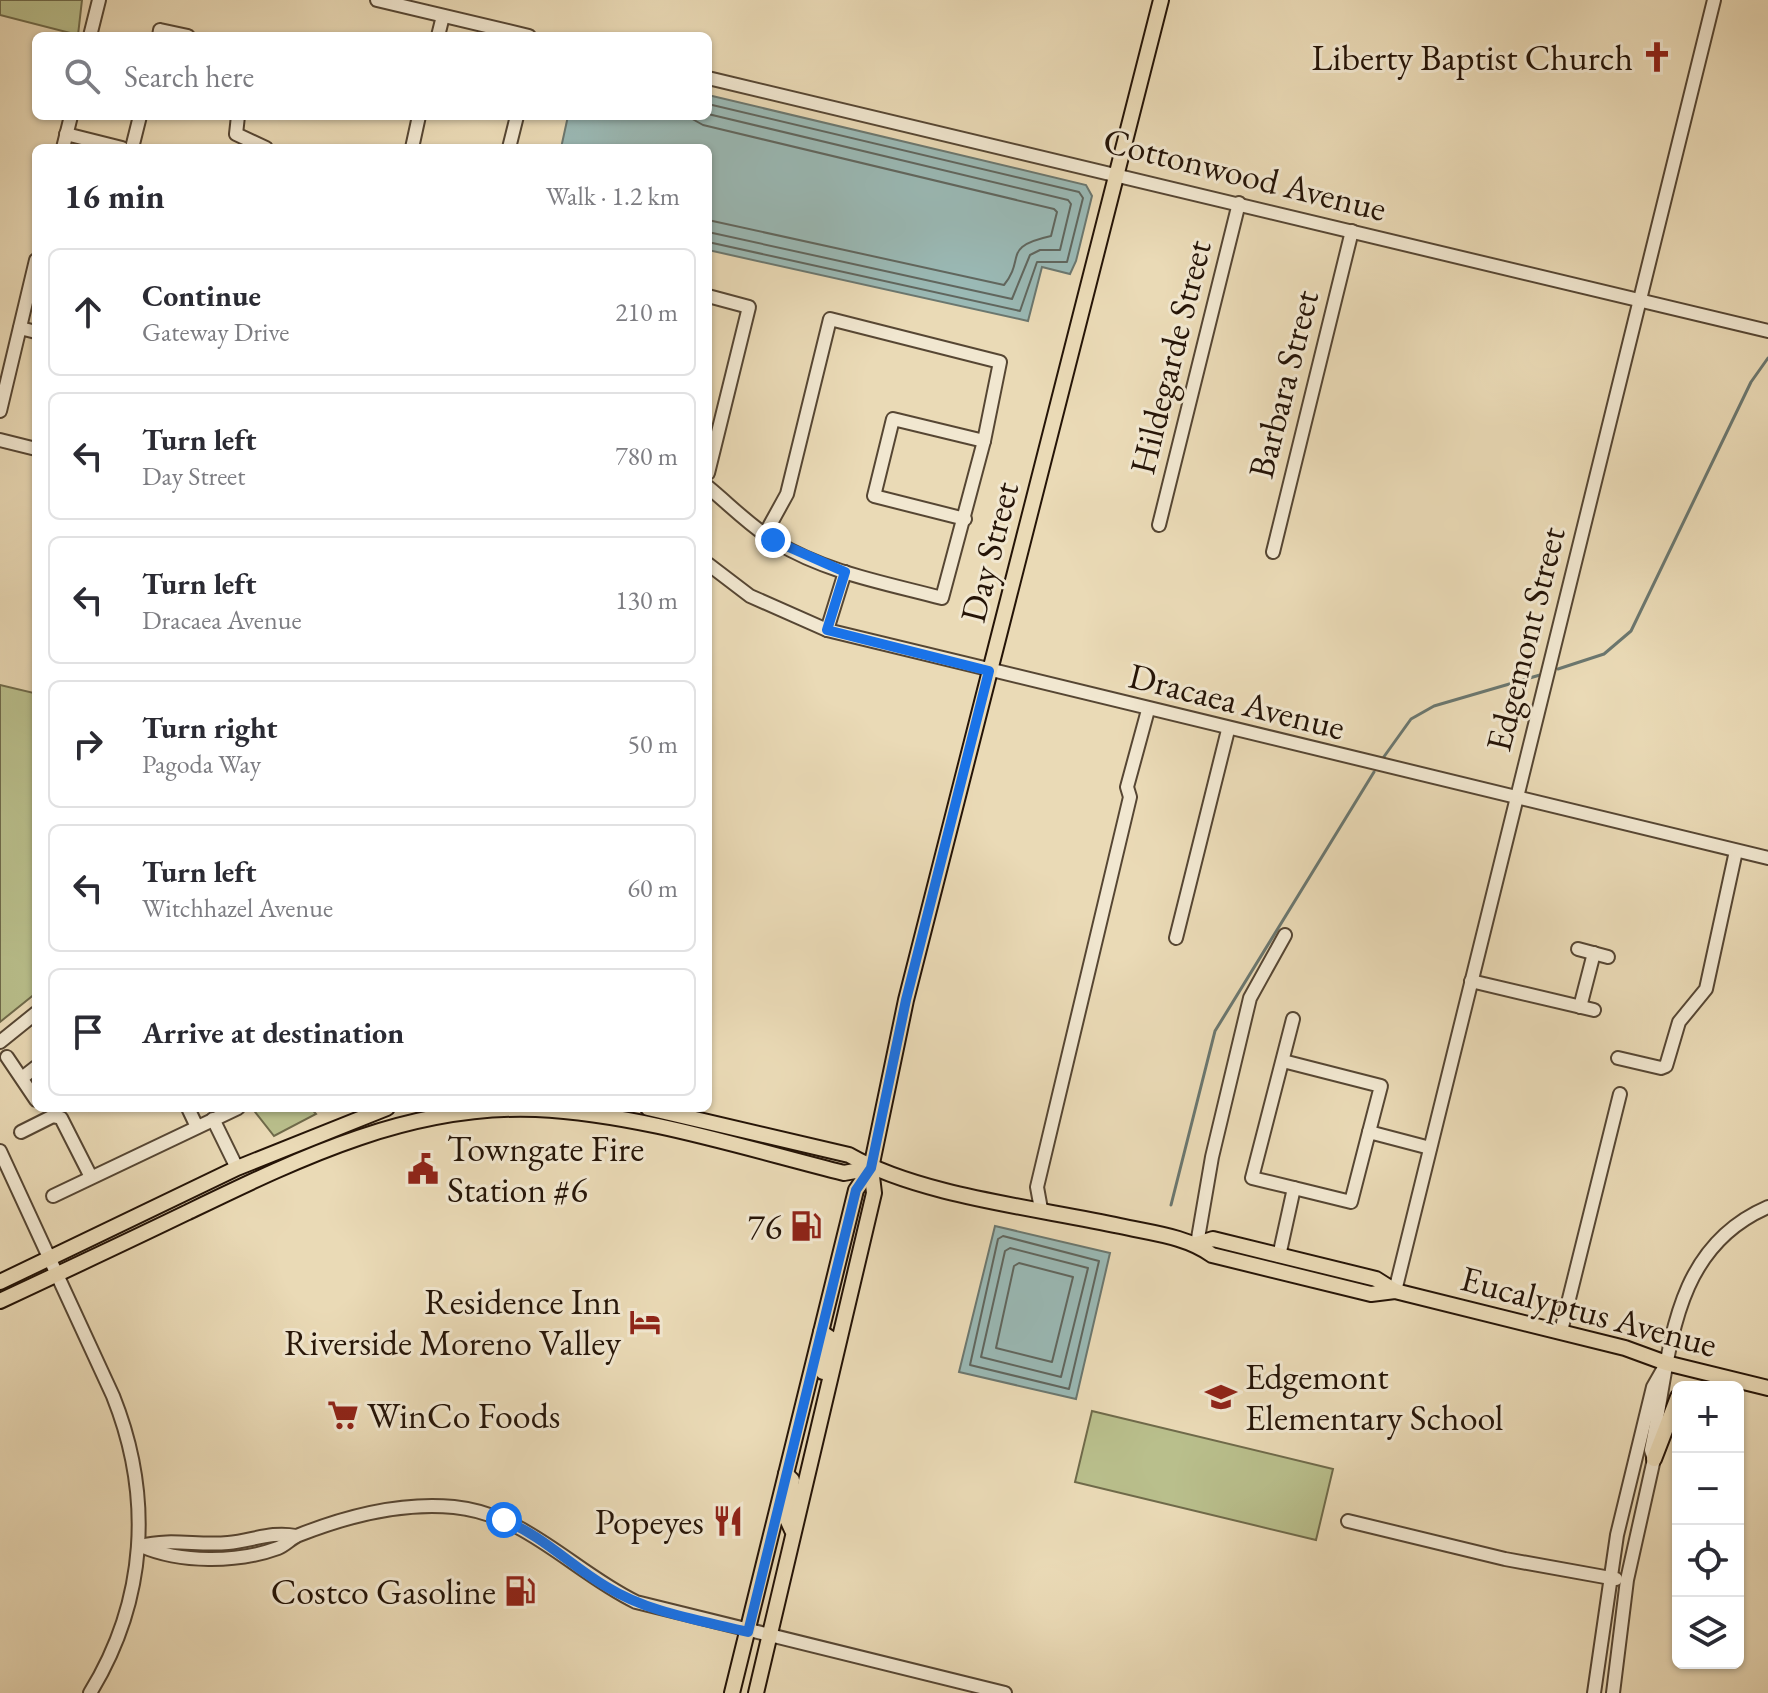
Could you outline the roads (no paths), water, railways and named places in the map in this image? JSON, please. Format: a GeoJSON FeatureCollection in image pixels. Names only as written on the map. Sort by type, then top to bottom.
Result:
{"type":"FeatureCollection","features":[{"type":"Feature","properties":{"kind":"main road","name":"Day Street"},"geometry":{"type":"LineString","coordinates":[[756,1693],[874,1193],[871,1168],[906,1000],[1161,0]]}},
{"type":"Feature","properties":{"kind":"main road"},"geometry":{"type":"LineString","coordinates":[[0,1282],[237,1168],[376,1112]]}},
{"type":"Feature","properties":{"kind":"main road","name":"Eucalyptus Avenue"},"geometry":{"type":"LineString","coordinates":[[0,1301],[239,1187],[366,1133],[426,1113],[453,1112]]}},
{"type":"Feature","properties":{"kind":"main road","name":"Eucalyptus Avenue"},"geometry":{"type":"LineString","coordinates":[[561,1112],[605,1117],[703,1138],[844,1173],[871,1168]]}},
{"type":"Feature","properties":{"kind":"main road","name":"Eucalyptus Avenue"},"geometry":{"type":"LineString","coordinates":[[666,1112],[849,1155],[871,1168],[956,1191],[1197,1244],[1212,1255],[1286,1274],[1371,1294],[1395,1291]]}},
{"type":"Feature","properties":{"kind":"main road"},"geometry":{"type":"LineString","coordinates":[[605,1117],[633,1114],[674,1123],[694,1118]]}},
{"type":"Feature","properties":{"kind":"main road"},"geometry":{"type":"LineString","coordinates":[[703,1138],[713,1132],[755,1141],[791,1142]]}},
{"type":"Feature","properties":{"kind":"main road"},"geometry":{"type":"LineString","coordinates":[[239,1187],[249,1175],[304,1147],[312,1136]]}},
{"type":"Feature","properties":{"kind":"main road"},"geometry":{"type":"LineString","coordinates":[[200,1206],[200,1198],[235,1181],[237,1168]]}},
{"type":"Feature","properties":{"kind":"main road","name":"Day Street"},"geometry":{"type":"LineString","coordinates":[[732,1693],[856,1190],[871,1168]]}},
{"type":"Feature","properties":{"kind":"main road","name":"Eucalyptus Avenue"},"geometry":{"type":"LineString","coordinates":[[1197,1244],[1213,1239],[1376,1279],[1395,1291],[1561,1331],[1768,1390]]}},
{"type":"Feature","properties":{"kind":"main road"},"geometry":{"type":"LineString","coordinates":[[837,1265],[842,1286],[835,1314],[844,1321]]}},
{"type":"Feature","properties":{"kind":"main road"},"geometry":{"type":"LineString","coordinates":[[821,1332],[830,1338],[823,1372],[824,1400]]}},
{"type":"Feature","properties":{"kind":"main road"},"geometry":{"type":"LineString","coordinates":[[1744,1390],[1768,1390]]}},
{"type":"Feature","properties":{"kind":"main road"},"geometry":{"type":"LineString","coordinates":[[1654,1459],[1672,1412]]}},
{"type":"Feature","properties":{"kind":"main road"},"geometry":{"type":"LineString","coordinates":[[786,1474],[792,1480],[787,1519],[793,1534]]}},
{"type":"Feature","properties":{"kind":"street"},"geometry":{"type":"LineString","coordinates":[[91,32],[99,0]]}},
{"type":"Feature","properties":{"kind":"street"},"geometry":{"type":"LineString","coordinates":[[377,0],[512,32]]}},
{"type":"Feature","properties":{"kind":"street","name":"Edgemont Street"},"geometry":{"type":"LineString","coordinates":[[1395,1291],[1714,0]]}},
{"type":"Feature","properties":{"kind":"street"},"geometry":{"type":"LineString","coordinates":[[439,32],[443,16]]}},
{"type":"Feature","properties":{"kind":"street","name":"Cottonwood Avenue"},"geometry":{"type":"LineString","coordinates":[[712,79],[1117,173],[1768,331]]}},
{"type":"Feature","properties":{"kind":"street"},"geometry":{"type":"LineString","coordinates":[[64,144],[70,120]]}},
{"type":"Feature","properties":{"kind":"street"},"geometry":{"type":"LineString","coordinates":[[133,144],[139,120]]}},
{"type":"Feature","properties":{"kind":"street"},"geometry":{"type":"LineString","coordinates":[[238,120],[236,134],[257,144]]}},
{"type":"Feature","properties":{"kind":"street"},"geometry":{"type":"LineString","coordinates":[[413,144],[418,120]]}},
{"type":"Feature","properties":{"kind":"street"},"geometry":{"type":"LineString","coordinates":[[510,144],[516,120]]}},
{"type":"Feature","properties":{"kind":"street"},"geometry":{"type":"LineString","coordinates":[[66,134],[106,144]]}},
{"type":"Feature","properties":{"kind":"street","name":"Hildegarde Street"},"geometry":{"type":"LineString","coordinates":[[1159,525],[1239,203]]}},
{"type":"Feature","properties":{"kind":"street","name":"Barbara Street"},"geometry":{"type":"LineString","coordinates":[[1273,552],[1352,231]]}},
{"type":"Feature","properties":{"kind":"street"},"geometry":{"type":"LineString","coordinates":[[0,411],[32,277]]}},
{"type":"Feature","properties":{"kind":"street"},"geometry":{"type":"LineString","coordinates":[[712,297],[749,307],[712,457]]}},
{"type":"Feature","properties":{"kind":"street"},"geometry":{"type":"LineString","coordinates":[[712,490],[765,534],[799,555],[845,572],[942,598],[965,519],[1000,362],[830,319],[787,494],[765,534]]}},
{"type":"Feature","properties":{"kind":"street"},"geometry":{"type":"LineString","coordinates":[[20,328],[32,331]]}},
{"type":"Feature","properties":{"kind":"street"},"geometry":{"type":"LineString","coordinates":[[965,519],[874,496],[893,419],[984,441]]}},
{"type":"Feature","properties":{"kind":"street"},"geometry":{"type":"LineString","coordinates":[[0,440],[32,448]]}},
{"type":"Feature","properties":{"kind":"street","name":"Dracaea Avenue"},"geometry":{"type":"LineString","coordinates":[[712,567],[750,596],[827,630],[1228,730],[1768,858]]}},
{"type":"Feature","properties":{"kind":"street"},"geometry":{"type":"LineString","coordinates":[[827,630],[845,572]]}},
{"type":"Feature","properties":{"kind":"street"},"geometry":{"type":"LineString","coordinates":[[1041,1209],[1037,1187],[1148,710]]}},
{"type":"Feature","properties":{"kind":"street"},"geometry":{"type":"LineString","coordinates":[[1176,938],[1228,730]]}},
{"type":"Feature","properties":{"kind":"street"},"geometry":{"type":"LineString","coordinates":[[1618,1058],[1666,1066],[1679,1022],[1706,989],[1736,851]]}},
{"type":"Feature","properties":{"kind":"street"},"geometry":{"type":"LineString","coordinates":[[1197,1244],[1212,1157],[1250,998],[1285,935]]}},
{"type":"Feature","properties":{"kind":"street"},"geometry":{"type":"LineString","coordinates":[[1578,949],[1608,957]]}},
{"type":"Feature","properties":{"kind":"street"},"geometry":{"type":"LineString","coordinates":[[1580,1007],[1594,953]]}},
{"type":"Feature","properties":{"kind":"street"},"geometry":{"type":"LineString","coordinates":[[1471,981],[1594,1010]]}},
{"type":"Feature","properties":{"kind":"street"},"geometry":{"type":"LineString","coordinates":[[0,1042],[32,1016]]}},
{"type":"Feature","properties":{"kind":"street"},"geometry":{"type":"LineString","coordinates":[[1283,1061],[1381,1086],[1351,1202],[1252,1178],[1293,1019]]}},
{"type":"Feature","properties":{"kind":"street"},"geometry":{"type":"LineString","coordinates":[[7,1057],[32,1094]]}},
{"type":"Feature","properties":{"kind":"street"},"geometry":{"type":"LineString","coordinates":[[22,1078],[32,1070]]}},
{"type":"Feature","properties":{"kind":"street"},"geometry":{"type":"LineString","coordinates":[[1561,1331],[1620,1094]]}},
{"type":"Feature","properties":{"kind":"street"},"geometry":{"type":"LineString","coordinates":[[190,1112],[197,1127]]}},
{"type":"Feature","properties":{"kind":"street"},"geometry":{"type":"LineString","coordinates":[[53,1196],[229,1112]]}},
{"type":"Feature","properties":{"kind":"street"},"geometry":{"type":"LineString","coordinates":[[21,1132],[44,1113],[61,1118],[91,1177]]}},
{"type":"Feature","properties":{"kind":"street"},"geometry":{"type":"LineString","coordinates":[[213,1119],[237,1168]]}},
{"type":"Feature","properties":{"kind":"street"},"geometry":{"type":"LineString","coordinates":[[1369,1132],[1430,1148]]}},
{"type":"Feature","properties":{"kind":"street"},"geometry":{"type":"LineString","coordinates":[[0,1151],[59,1273],[126,1428],[140,1496],[141,1546],[130,1603],[107,1665],[90,1693]]}},
{"type":"Feature","properties":{"kind":"street"},"geometry":{"type":"LineString","coordinates":[[1279,1256],[1294,1188]]}},
{"type":"Feature","properties":{"kind":"street"},"geometry":{"type":"LineString","coordinates":[[1613,1693],[1627,1580],[1654,1459],[1651,1450],[1666,1363],[1693,1272],[1728,1229],[1768,1207]]}},
{"type":"Feature","properties":{"kind":"street"},"geometry":{"type":"LineString","coordinates":[[1594,1693],[1609,1577],[1653,1387],[1666,1363]]}},
{"type":"Feature","properties":{"kind":"street"},"geometry":{"type":"LineString","coordinates":[[141,1546],[161,1555],[230,1557],[281,1547],[296,1536],[392,1508],[457,1507],[517,1525],[597,1581],[636,1602],[1005,1693]]}},
{"type":"Feature","properties":{"kind":"street"},"geometry":{"type":"LineString","coordinates":[[1348,1521],[1505,1559],[1627,1580]]}},
{"type":"Feature","properties":{"kind":"water"},"geometry":{"type":"Polygon","coordinates":[[[712,96],[1086,185],[1092,196],[1070,274],[1042,267],[1028,321],[712,251],[712,144],[562,144],[567,120],[712,120],[712,96]]]}},
{"type":"Feature","properties":{"kind":"water"},"geometry":{"type":"Polygon","coordinates":[[[995,1226],[1110,1253],[1076,1399],[959,1372],[995,1226]]]}},
{"type":"Feature","properties":{"kind":"waterway"},"geometry":{"type":"LineString","coordinates":[[1558,669],[1604,654],[1631,631],[1751,382],[1768,358]]}},
{"type":"Feature","properties":{"kind":"waterway"},"geometry":{"type":"LineString","coordinates":[[1383,758],[1411,719],[1434,706],[1540,675]]}},
{"type":"Feature","properties":{"kind":"waterway"},"geometry":{"type":"LineString","coordinates":[[1171,1205],[1215,1031],[1374,772]]}},
{"type":"Feature","properties":{"kind":"place","name":"Liberty Baptist Church"},"geometry":{"type":"Point","coordinates":[1657,57]}},
{"type":"Feature","properties":{"kind":"place","name":"Towngate Fire Station #6"},"geometry":{"type":"Point","coordinates":[423,1169]}},
{"type":"Feature","properties":{"kind":"place","name":"76"},"geometry":{"type":"Point","coordinates":[806,1226]}},
{"type":"Feature","properties":{"kind":"place","name":"Residence Inn Riverside Moreno Valley"},"geometry":{"type":"Point","coordinates":[645,1322]}},
{"type":"Feature","properties":{"kind":"place","name":"Edgemont Elementary School"},"geometry":{"type":"Point","coordinates":[1221,1397]}},
{"type":"Feature","properties":{"kind":"place","name":"WinCo Foods"},"geometry":{"type":"Point","coordinates":[343,1415]}},
{"type":"Feature","properties":{"kind":"place","name":"Popeyes"},"geometry":{"type":"Point","coordinates":[728,1521]}},
{"type":"Feature","properties":{"kind":"place","name":"Costco Gasoline"},"geometry":{"type":"Point","coordinates":[520,1591]}}]}
